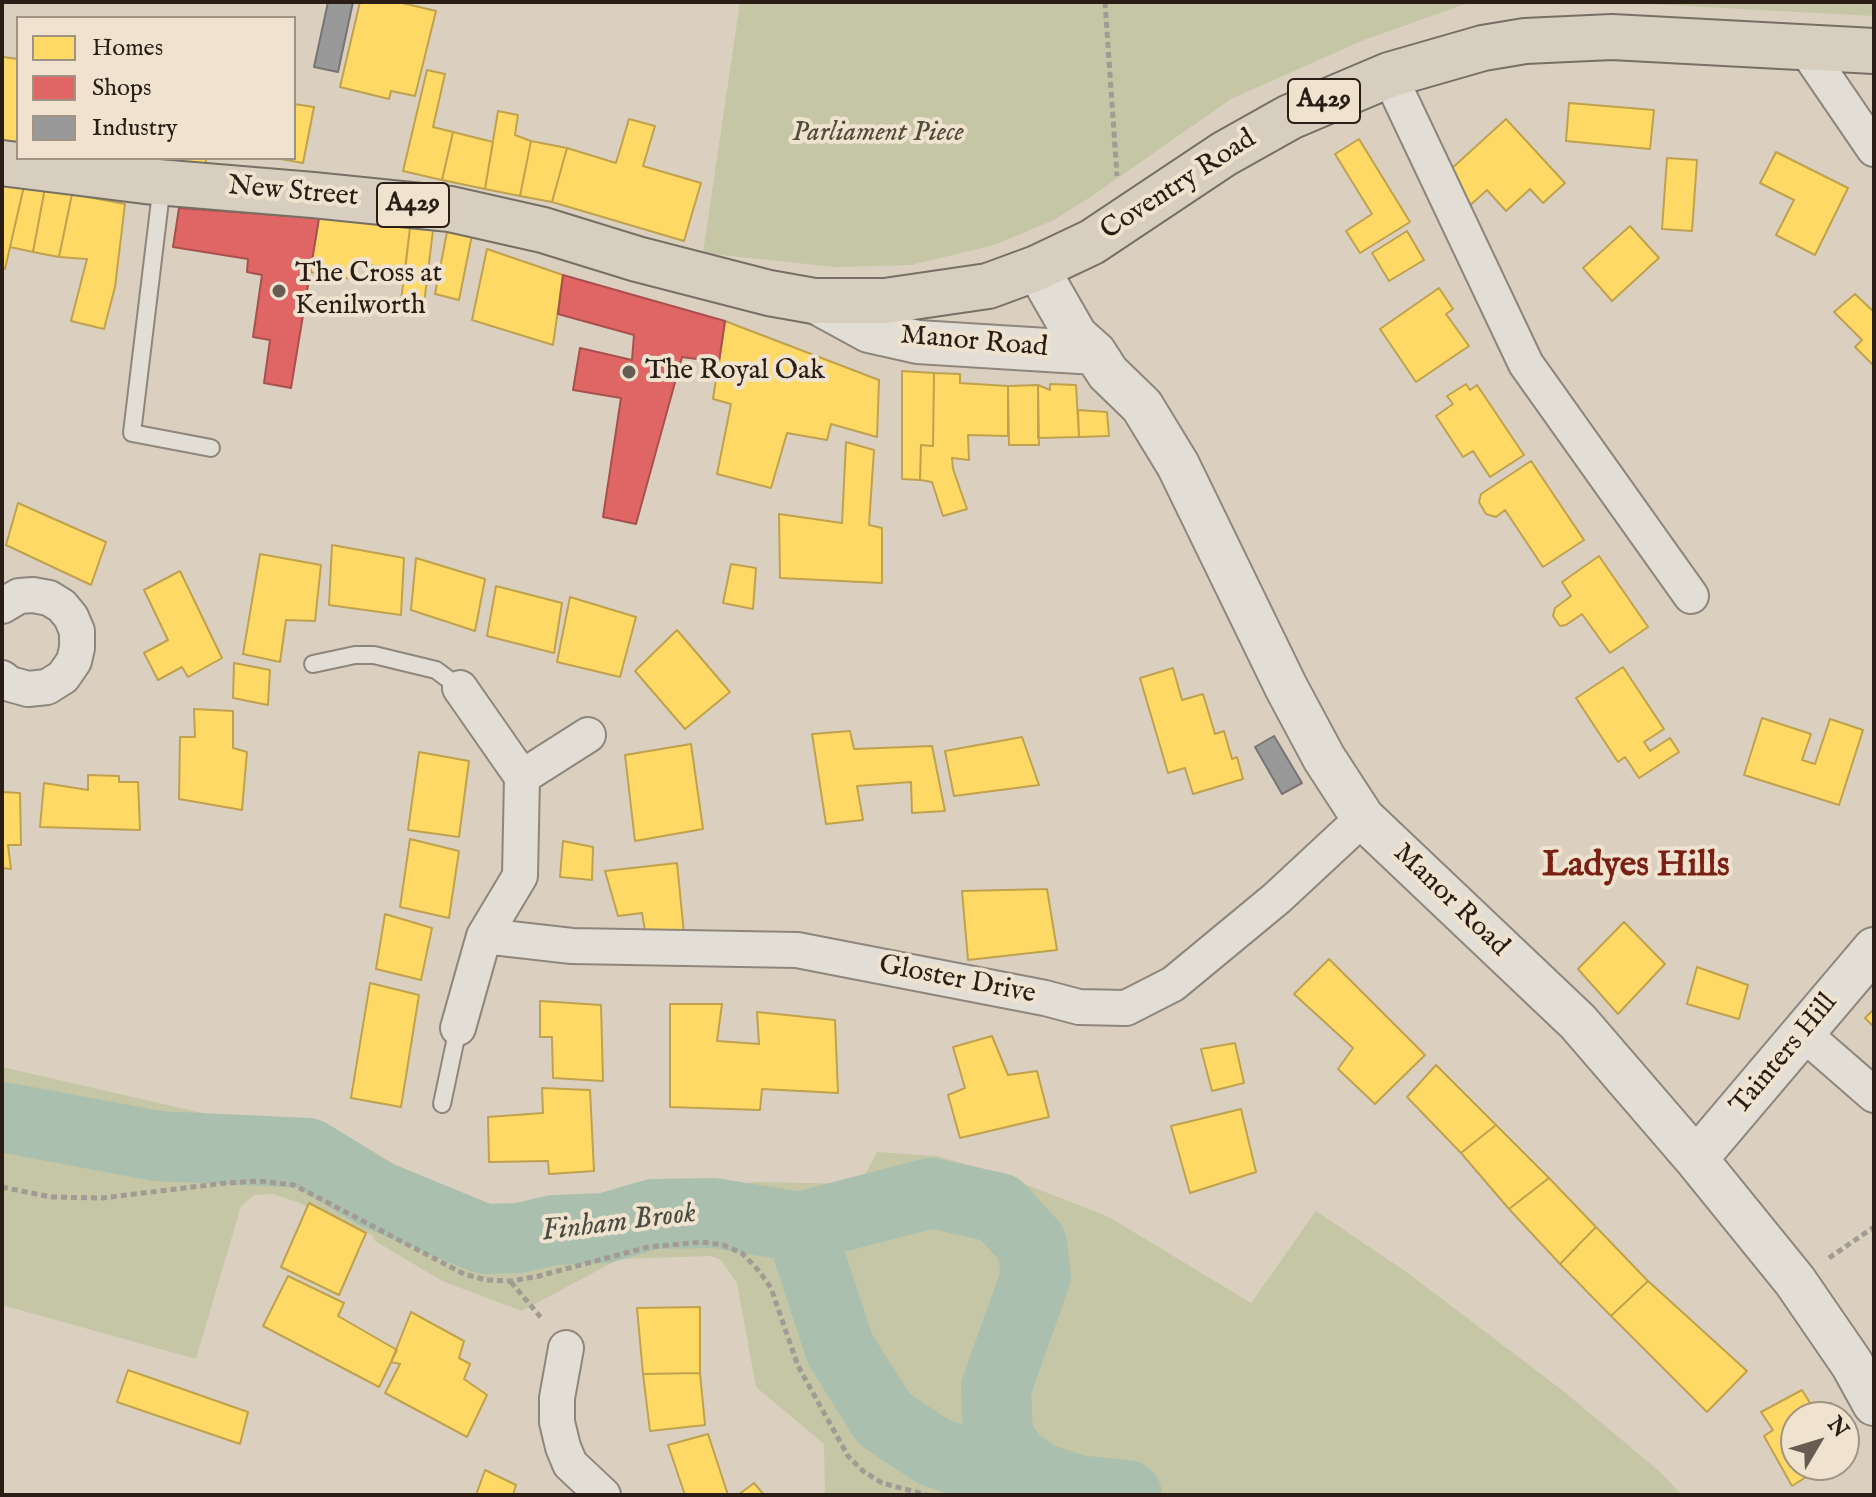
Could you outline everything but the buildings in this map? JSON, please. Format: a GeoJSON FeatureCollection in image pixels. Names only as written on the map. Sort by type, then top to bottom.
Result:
{"type":"FeatureCollection","features":[{"type":"Feature","properties":{"kind":"main road","name":"Coventry Road"},"geometry":{"type":"LineString","coordinates":[[814,301],[874,301],[938,295],[988,286],[1037,268],[1092,242],[1257,135],[1347,91],[1389,75],[1483,48],[1566,38],[1666,39],[1874,51]]}},
{"type":"Feature","properties":{"kind":"main road","name":"New Street"},"geometry":{"type":"LineString","coordinates":[[2,163],[162,182],[450,209],[543,230],[706,278],[814,301]]}},
{"type":"Feature","properties":{"kind":"street"},"geometry":{"type":"LineString","coordinates":[[1805,48],[1874,149]]}},
{"type":"Feature","properties":{"kind":"street"},"geometry":{"type":"LineString","coordinates":[[1389,75],[1526,364],[1691,596]]}},
{"type":"Feature","properties":{"kind":"street","name":"Manor Road"},"geometry":{"type":"LineString","coordinates":[[1037,268],[1076,336],[1142,406],[1178,465],[1286,687],[1324,758],[1363,818],[1578,1022],[1696,1159],[1795,1281],[1852,1364],[1874,1404]]}},
{"type":"Feature","properties":{"kind":"street","name":"Manor Road"},"geometry":{"type":"LineString","coordinates":[[814,301],[869,331],[918,342],[1095,353]]}},
{"type":"Feature","properties":{"kind":"street"},"geometry":{"type":"LineString","coordinates":[[2,606],[19,596],[49,598],[62,606],[77,631],[74,661],[63,677],[47,687],[28,689],[10,684],[2,678]]}},
{"type":"Feature","properties":{"kind":"street"},"geometry":{"type":"LineString","coordinates":[[458,1028],[484,936],[520,876],[522,777],[460,688]]}},
{"type":"Feature","properties":{"kind":"street"},"geometry":{"type":"LineString","coordinates":[[522,777],[588,735]]}},
{"type":"Feature","properties":{"kind":"street","name":"Gloster Drive"},"geometry":{"type":"LineString","coordinates":[[484,936],[572,946],[797,950],[1079,1007],[1126,1008],[1173,984],[1277,898],[1363,818]]}},
{"type":"Feature","properties":{"kind":"street","name":"Tainters Hill"},"geometry":{"type":"LineString","coordinates":[[1696,1159],[1874,949]]}},
{"type":"Feature","properties":{"kind":"street"},"geometry":{"type":"LineString","coordinates":[[1804,1034],[1874,1095]]}},
{"type":"Feature","properties":{"kind":"street"},"geometry":{"type":"LineString","coordinates":[[566,1348],[557,1398],[557,1422],[563,1447],[570,1464],[603,1495]]}},
{"type":"Feature","properties":{"kind":"lane"},"geometry":{"type":"LineString","coordinates":[[162,182],[132,433],[211,448]]}},
{"type":"Feature","properties":{"kind":"lane"},"geometry":{"type":"LineString","coordinates":[[313,664],[355,655],[374,655],[436,670],[460,688]]}},
{"type":"Feature","properties":{"kind":"lane"},"geometry":{"type":"LineString","coordinates":[[442,1104],[458,1028]]}},
{"type":"Feature","properties":{"kind":"path"},"geometry":{"type":"LineString","coordinates":[[1105,2],[1120,225]]}},
{"type":"Feature","properties":{"kind":"path"},"geometry":{"type":"LineString","coordinates":[[2,1187],[51,1197],[102,1198],[226,1183],[259,1181],[294,1185],[464,1274],[486,1280],[511,1281],[648,1247],[702,1242],[723,1245],[742,1253],[771,1288],[798,1366],[848,1456],[863,1471],[882,1483],[927,1495]]}},
{"type":"Feature","properties":{"kind":"path"},"geometry":{"type":"LineString","coordinates":[[1795,1281],[1874,1227]]}},
{"type":"Feature","properties":{"kind":"path"},"geometry":{"type":"LineString","coordinates":[[511,1281],[566,1348]]}},
{"type":"Feature","properties":{"kind":"green space","name":"Parliament Piece"},"geometry":{"type":"Polygon","coordinates":[[[740,2],[1471,2],[1364,40],[1231,99],[1054,220],[994,245],[911,265],[835,267],[703,253],[740,2]]]}},
{"type":"Feature","properties":{"kind":"green space"},"geometry":{"type":"Polygon","coordinates":[[[1610,2],[1874,2],[1874,16],[1610,2]]]}},
{"type":"Feature","properties":{"kind":"green space"},"geometry":{"type":"Polygon","coordinates":[[[2,1067],[255,1125],[336,1147],[458,1208],[499,1221],[521,1220],[624,1199],[755,1182],[860,1184],[877,1152],[937,1156],[994,1172],[1109,1217],[1251,1303],[1316,1211],[1405,1271],[1562,1390],[1659,1471],[1682,1495],[825,1495],[824,1444],[756,1387],[737,1283],[721,1260],[711,1256],[619,1259],[522,1311],[442,1281],[375,1241],[372,1235],[273,1194],[254,1195],[241,1206],[196,1359],[2,1305],[2,1067]]]}},
{"type":"Feature","properties":{"kind":"waterway","name":"Finham Brook"},"geometry":{"type":"LineString","coordinates":[[2,1117],[157,1146],[308,1153],[377,1195],[484,1239],[519,1238],[554,1230],[605,1228],[653,1214],[714,1213],[800,1227],[931,1193],[999,1208],[1032,1244],[1036,1276],[996,1388],[998,1436],[1014,1461],[1039,1477],[1077,1490],[1127,1495]]}},
{"type":"Feature","properties":{"kind":"waterway"},"geometry":{"type":"LineString","coordinates":[[800,1227],[840,1349],[884,1419],[934,1452],[988,1470],[1039,1477]]}},
{"type":"Feature","properties":{"kind":"place","name":"The Cross at Kenilworth"},"geometry":{"type":"Point","coordinates":[279,291]}},
{"type":"Feature","properties":{"kind":"place","name":"The Royal Oak"},"geometry":{"type":"Point","coordinates":[629,372]}},
{"type":"Feature","properties":{"kind":"district","name":"Ladyes Hills"},"geometry":{"type":"Point","coordinates":[1636,868]}}]}
